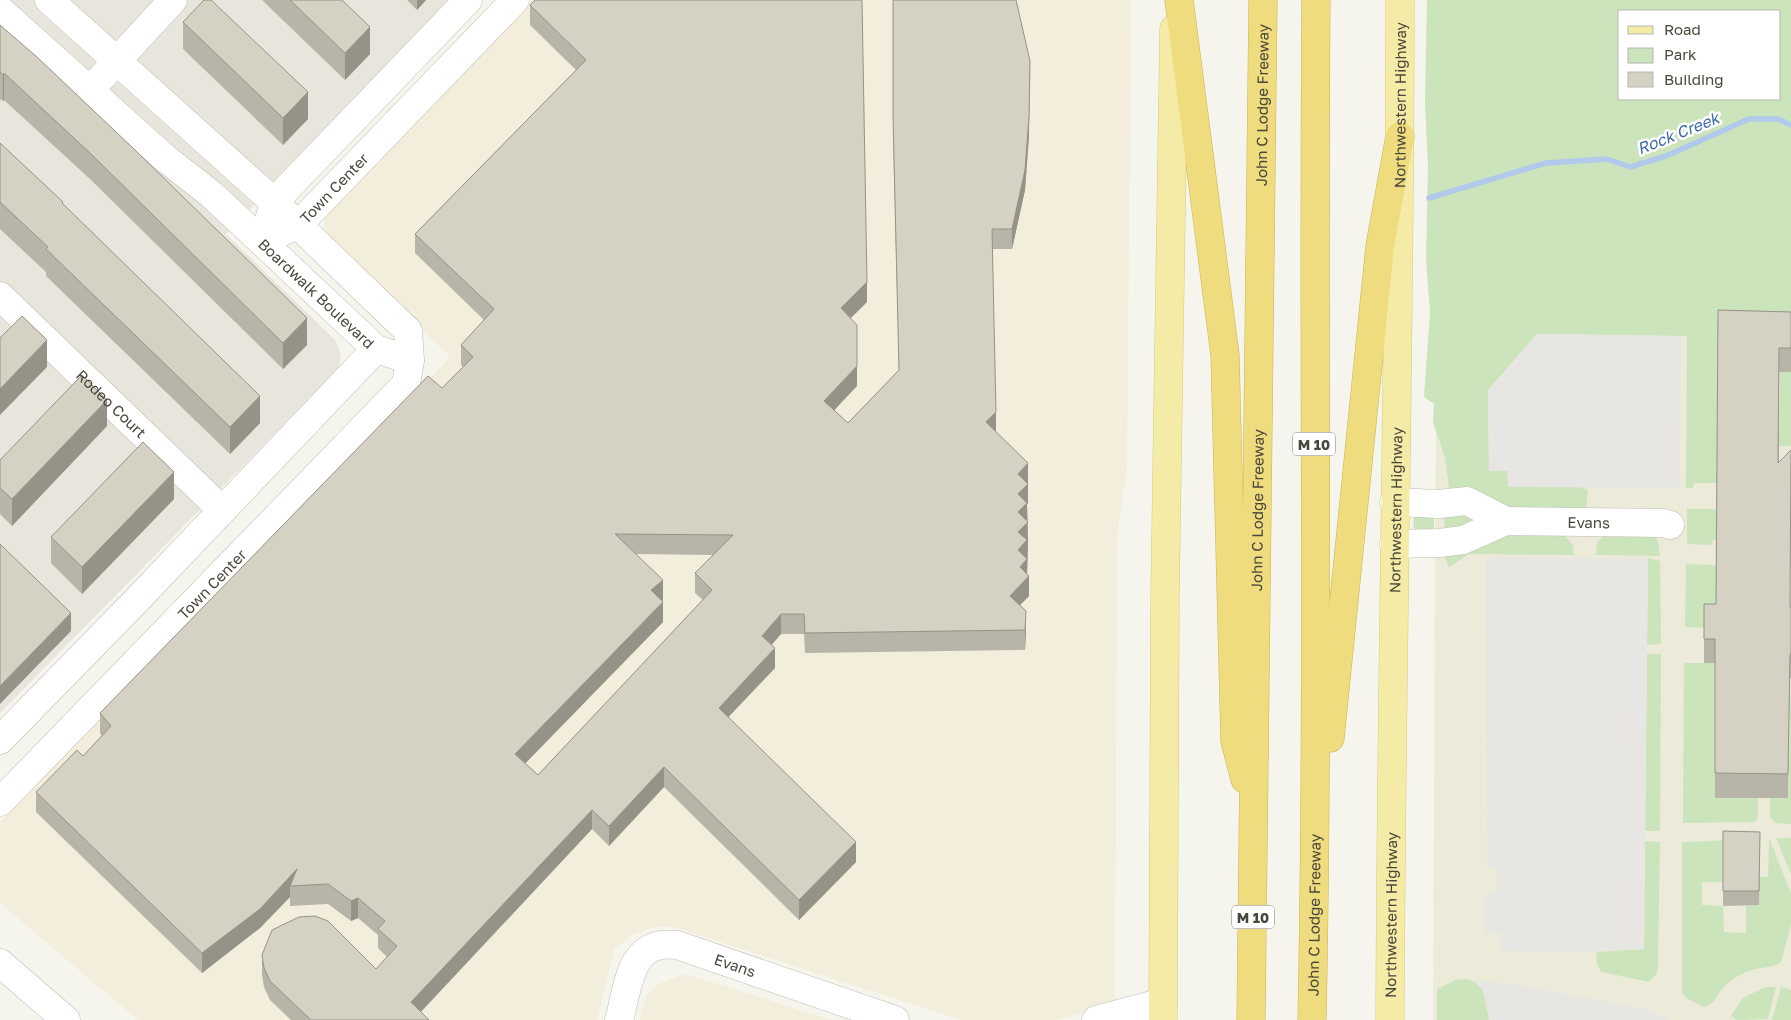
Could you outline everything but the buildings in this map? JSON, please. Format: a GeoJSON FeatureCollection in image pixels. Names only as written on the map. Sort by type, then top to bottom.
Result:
{"type":"FeatureCollection","features":[{"type":"Feature","properties":{"kind":"highway"},"geometry":{"type":"LineString","coordinates":[[1179,0],[1224,355],[1235,741],[1254,814]]}},
{"type":"Feature","properties":{"kind":"highway","name":"John C Lodge Freeway"},"geometry":{"type":"LineString","coordinates":[[1251,1020],[1263,0]]}},
{"type":"Feature","properties":{"kind":"highway","name":"John C Lodge Freeway"},"geometry":{"type":"LineString","coordinates":[[1312,1020],[1315,889],[1314,282],[1316,0]]}},
{"type":"Feature","properties":{"kind":"highway"},"geometry":{"type":"LineString","coordinates":[[1315,889],[1380,246],[1400,136]]}},
{"type":"Feature","properties":{"kind":"main road"},"geometry":{"type":"LineString","coordinates":[[1163,1011],[1165,614],[1174,0]]}},
{"type":"Feature","properties":{"kind":"main road","name":"Northwestern Highway"},"geometry":{"type":"LineString","coordinates":[[1390,1020],[1394,502],[1400,237],[1400,0]]}},
{"type":"Feature","properties":{"kind":"street"},"geometry":{"type":"LineString","coordinates":[[49,0],[274,202],[408,331],[410,360]]}},
{"type":"Feature","properties":{"kind":"street"},"geometry":{"type":"LineString","coordinates":[[89,91],[173,0]]}},
{"type":"Feature","properties":{"kind":"street"},"geometry":{"type":"LineString","coordinates":[[262,241],[274,202],[468,0]]}},
{"type":"Feature","properties":{"kind":"street","name":"Town Center"},"geometry":{"type":"LineString","coordinates":[[262,241],[298,225],[515,0]]}},
{"type":"Feature","properties":{"kind":"street","name":"Boardwalk Boulevard"},"geometry":{"type":"LineString","coordinates":[[0,10],[89,91],[262,241],[376,349],[410,360]]}},
{"type":"Feature","properties":{"kind":"street","name":"Rodeo Court"},"geometry":{"type":"LineString","coordinates":[[0,296],[222,510]]}},
{"type":"Feature","properties":{"kind":"street"},"geometry":{"type":"LineString","coordinates":[[0,740],[376,349]]}},
{"type":"Feature","properties":{"kind":"street","name":"Town Center"},"geometry":{"type":"LineString","coordinates":[[0,802],[406,384],[410,360]]}},
{"type":"Feature","properties":{"kind":"street","name":"Evans"},"geometry":{"type":"LineString","coordinates":[[1394,502],[1439,504],[1467,502],[1506,521]]}},
{"type":"Feature","properties":{"kind":"street","name":"Evans"},"geometry":{"type":"LineString","coordinates":[[1394,544],[1440,543],[1463,540],[1506,521],[1664,523],[1670,525]]}},
{"type":"Feature","properties":{"kind":"street","name":"Evans"},"geometry":{"type":"LineString","coordinates":[[620,1020],[635,962],[650,947],[664,943],[677,945],[895,1020]]}},
{"type":"Feature","properties":{"kind":"street"},"geometry":{"type":"LineString","coordinates":[[0,963],[66,1020]]}},
{"type":"Feature","properties":{"kind":"street"},"geometry":{"type":"LineString","coordinates":[[1096,1020],[1163,1011]]}},
{"type":"Feature","properties":{"kind":"shaded area"},"geometry":{"type":"Polygon","coordinates":[[[0,0],[449,0],[226,234],[335,340],[341,354],[338,369],[0,713],[0,0]]]}},
{"type":"Feature","properties":{"kind":"shaded area"},"geometry":{"type":"Polygon","coordinates":[[[533,0],[1131,0],[1127,470],[1119,519],[1117,552],[1115,1005],[1056,1020],[961,1020],[671,926],[650,928],[630,936],[614,950],[597,1020],[138,1020],[0,903],[0,822],[450,357],[326,235],[324,219],[533,0]]]}},
{"type":"Feature","properties":{"kind":"shaded area"},"geometry":{"type":"Polygon","coordinates":[[[1438,0],[1791,0],[1791,1020],[1433,1020],[1438,0]]]}},
{"type":"Feature","properties":{"kind":"shaded area"},"geometry":{"type":"Polygon","coordinates":[[[1537,334],[1681,336],[1679,488],[1508,487],[1507,471],[1489,471],[1488,391],[1537,334]]]}},
{"type":"Feature","properties":{"kind":"shaded area"},"geometry":{"type":"Polygon","coordinates":[[[1486,557],[1648,558],[1644,949],[1571,952],[1501,950],[1501,933],[1485,933],[1485,894],[1497,894],[1497,868],[1487,867],[1486,557]]]}},
{"type":"Feature","properties":{"kind":"shaded area"},"geometry":{"type":"Polygon","coordinates":[[[686,974],[831,1020],[640,1020],[646,996],[656,985],[686,974]]]}},
{"type":"Feature","properties":{"kind":"shaded area"},"geometry":{"type":"Polygon","coordinates":[[[1473,980],[1514,984],[1644,1009],[1670,1020],[1489,1020],[1483,990],[1473,980]]]}},
{"type":"Feature","properties":{"kind":"green space"},"geometry":{"type":"Polygon","coordinates":[[[1427,0],[1791,0],[1791,320],[1717,483],[1694,483],[1693,488],[1686,488],[1687,336],[1537,334],[1488,390],[1489,470],[1507,471],[1509,487],[1582,487],[1588,491],[1586,507],[1582,511],[1528,512],[1450,495],[1445,457],[1433,423],[1434,404],[1424,397],[1430,313],[1426,260],[1428,166],[1425,103],[1427,0]]]}},
{"type":"Feature","properties":{"kind":"green space"},"geometry":{"type":"Polygon","coordinates":[[[1780,353],[1791,353],[1791,446],[1779,446],[1780,353]]]}},
{"type":"Feature","properties":{"kind":"green space"},"geometry":{"type":"Polygon","coordinates":[[[1687,509],[1717,509],[1717,540],[1713,540],[1711,545],[1687,544],[1687,509]]]}},
{"type":"Feature","properties":{"kind":"green space"},"geometry":{"type":"Polygon","coordinates":[[[1434,512],[1434,533],[1415,530],[1413,526],[1414,516],[1434,512]]]}},
{"type":"Feature","properties":{"kind":"green space"},"geometry":{"type":"Polygon","coordinates":[[[1469,514],[1471,524],[1445,533],[1444,516],[1469,514]]]}},
{"type":"Feature","properties":{"kind":"green space"},"geometry":{"type":"Polygon","coordinates":[[[1563,534],[1573,545],[1574,555],[1469,554],[1449,567],[1445,559],[1446,551],[1507,535],[1563,534]]]}},
{"type":"Feature","properties":{"kind":"green space"},"geometry":{"type":"Polygon","coordinates":[[[1606,534],[1652,534],[1658,541],[1660,556],[1596,555],[1597,542],[1606,534]]]}},
{"type":"Feature","properties":{"kind":"green space"},"geometry":{"type":"Polygon","coordinates":[[[1648,558],[1660,561],[1661,644],[1647,645],[1648,558]]]}},
{"type":"Feature","properties":{"kind":"green space"},"geometry":{"type":"Polygon","coordinates":[[[1686,564],[1717,565],[1716,633],[1711,628],[1685,627],[1686,564]]]}},
{"type":"Feature","properties":{"kind":"green space"},"geometry":{"type":"Polygon","coordinates":[[[1647,654],[1661,654],[1660,831],[1645,831],[1647,654]]]}},
{"type":"Feature","properties":{"kind":"green space"},"geometry":{"type":"Polygon","coordinates":[[[1715,659],[1758,798],[1758,816],[1756,821],[1753,822],[1683,823],[1684,663],[1712,663],[1715,659]]]}},
{"type":"Feature","properties":{"kind":"green space"},"geometry":{"type":"Polygon","coordinates":[[[1791,678],[1791,824],[1776,823],[1770,818],[1770,798],[1788,798],[1791,678]]]}},
{"type":"Feature","properties":{"kind":"green space"},"geometry":{"type":"Polygon","coordinates":[[[1769,838],[1791,893],[1791,925],[1781,962],[1774,966],[1750,970],[1740,975],[1723,988],[1713,1002],[1704,1007],[1686,998],[1682,992],[1682,842],[1758,840],[1760,846],[1723,846],[1723,882],[1702,882],[1702,905],[1723,906],[1724,932],[1746,933],[1746,905],[1760,877],[1768,877],[1769,838]]]}},
{"type":"Feature","properties":{"kind":"green space"},"geometry":{"type":"Polygon","coordinates":[[[1776,838],[1791,838],[1791,874],[1776,838]]]}},
{"type":"Feature","properties":{"kind":"green space"},"geometry":{"type":"Polygon","coordinates":[[[1645,841],[1660,842],[1658,966],[1657,973],[1649,982],[1602,972],[1597,960],[1597,952],[1644,949],[1645,841]]]}},
{"type":"Feature","properties":{"kind":"green space"},"geometry":{"type":"Polygon","coordinates":[[[1466,979],[1478,984],[1485,994],[1489,1020],[1437,1020],[1437,989],[1456,980],[1466,979]]]}},
{"type":"Feature","properties":{"kind":"green space"},"geometry":{"type":"Polygon","coordinates":[[[1765,987],[1776,987],[1768,1019],[1737,1020],[1731,1016],[1743,998],[1765,987]]]}},
{"type":"Feature","properties":{"kind":"green space"},"geometry":{"type":"Polygon","coordinates":[[[1781,987],[1791,990],[1791,1020],[1772,1020],[1781,987]]]}},
{"type":"Feature","properties":{"kind":"waterway","name":"Rock Creek"},"geometry":{"type":"LineString","coordinates":[[1429,198],[1546,163],[1607,159],[1630,167],[1666,156],[1749,119],[1778,119],[1791,125]]}}]}
